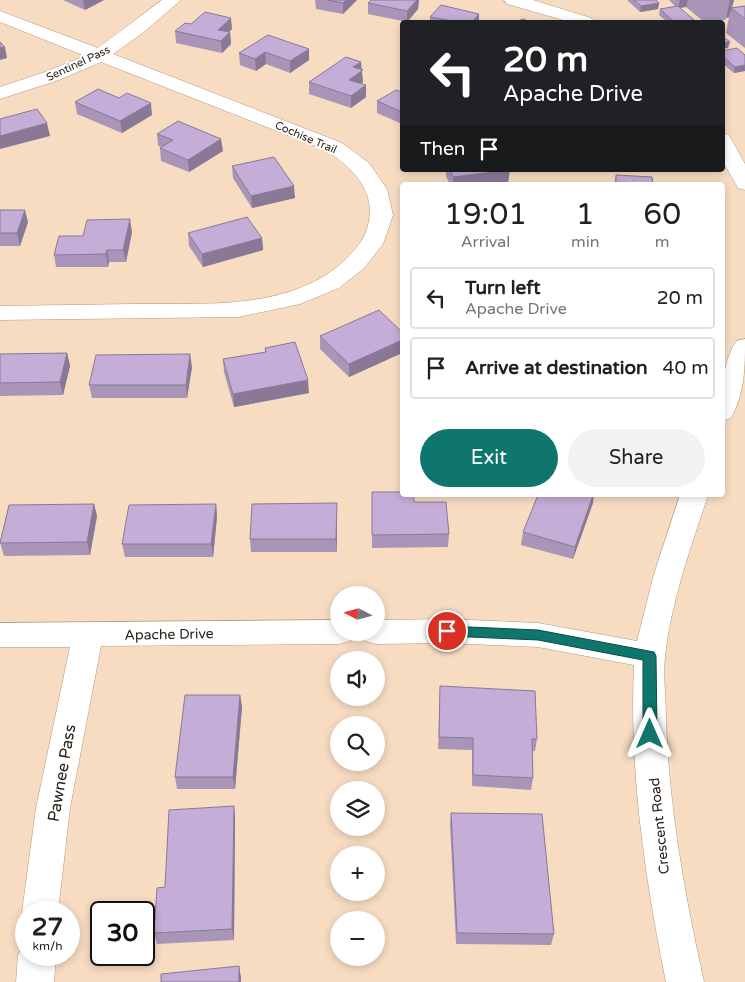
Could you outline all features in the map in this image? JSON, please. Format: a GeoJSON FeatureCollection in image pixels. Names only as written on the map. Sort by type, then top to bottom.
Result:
{"type":"FeatureCollection","features":[{"type":"Feature","properties":{"kind":"street","name":"Sentinel Pass"},"geometry":{"type":"LineString","coordinates":[[0,93],[45,78],[99,55],[130,35],[172,0]]}},
{"type":"Feature","properties":{"kind":"street"},"geometry":{"type":"LineString","coordinates":[[513,0],[578,20]]}},
{"type":"Feature","properties":{"kind":"street","name":"Cochise Trail"},"geometry":{"type":"LineString","coordinates":[[0,16],[335,147],[362,166],[376,189],[382,215],[375,238],[356,263],[331,283],[292,299],[238,310],[0,313]]}},
{"type":"Feature","properties":{"kind":"street"},"geometry":{"type":"LineString","coordinates":[[725,145],[745,184]]}},
{"type":"Feature","properties":{"kind":"street"},"geometry":{"type":"LineString","coordinates":[[725,404],[745,347]]}},
{"type":"Feature","properties":{"kind":"street","name":"Crescent Road"},"geometry":{"type":"LineString","coordinates":[[685,982],[668,903],[655,814],[650,734],[650,656],[669,569],[693,497]]}},
{"type":"Feature","properties":{"kind":"street"},"geometry":{"type":"LineString","coordinates":[[385,632],[447,631],[538,635],[650,656]]}},
{"type":"Feature","properties":{"kind":"street","name":"Apache Drive"},"geometry":{"type":"LineString","coordinates":[[0,635],[330,632]]}},
{"type":"Feature","properties":{"kind":"street","name":"Pawnee Pass"},"geometry":{"type":"LineString","coordinates":[[41,901],[42,879],[60,769],[88,635]]}},
{"type":"Feature","properties":{"kind":"street"},"geometry":{"type":"LineString","coordinates":[[35,982],[36,966]]}},
{"type":"Feature","properties":{"kind":"building"},"geometry":{"type":"Polygon","coordinates":[[[328,0],[346,0],[343,3],[328,0]]]}},
{"type":"Feature","properties":{"kind":"building"},"geometry":{"type":"Polygon","coordinates":[[[371,0],[417,0],[407,11],[368,3],[371,0]]]}},
{"type":"Feature","properties":{"kind":"building"},"geometry":{"type":"Polygon","coordinates":[[[634,0],[656,0],[659,3],[641,6],[634,0]]]}},
{"type":"Feature","properties":{"kind":"building"},"geometry":{"type":"Polygon","coordinates":[[[441,5],[479,14],[474,20],[447,20],[430,17],[441,5]]]}},
{"type":"Feature","properties":{"kind":"building"},"geometry":{"type":"Polygon","coordinates":[[[678,6],[694,20],[672,20],[660,9],[678,6]]]}},
{"type":"Feature","properties":{"kind":"building"},"geometry":{"type":"Polygon","coordinates":[[[745,6],[745,19],[731,8],[745,6]]]}},
{"type":"Feature","properties":{"kind":"building"},"geometry":{"type":"Polygon","coordinates":[[[205,12],[231,18],[218,30],[230,32],[221,41],[175,31],[185,23],[191,24],[205,12]]]}},
{"type":"Feature","properties":{"kind":"building"},"geometry":{"type":"Polygon","coordinates":[[[268,35],[309,49],[290,61],[265,52],[255,59],[239,53],[268,35]]]}},
{"type":"Feature","properties":{"kind":"building"},"geometry":{"type":"Polygon","coordinates":[[[737,48],[745,55],[745,65],[735,67],[725,59],[725,50],[737,48]]]}},
{"type":"Feature","properties":{"kind":"building"},"geometry":{"type":"Polygon","coordinates":[[[346,57],[361,62],[353,67],[363,70],[349,80],[366,85],[351,96],[309,82],[346,57]]]}},
{"type":"Feature","properties":{"kind":"building"},"geometry":{"type":"Polygon","coordinates":[[[98,89],[119,98],[127,93],[151,103],[120,121],[75,102],[98,89]]]}},
{"type":"Feature","properties":{"kind":"building"},"geometry":{"type":"Polygon","coordinates":[[[396,90],[400,91],[400,111],[377,101],[396,90]]]}},
{"type":"Feature","properties":{"kind":"building"},"geometry":{"type":"Polygon","coordinates":[[[37,109],[47,123],[0,136],[0,119],[37,109]]]}},
{"type":"Feature","properties":{"kind":"building"},"geometry":{"type":"Polygon","coordinates":[[[178,121],[221,139],[188,160],[160,148],[173,140],[157,134],[178,121]]]}},
{"type":"Feature","properties":{"kind":"building"},"geometry":{"type":"Polygon","coordinates":[[[274,157],[294,186],[251,196],[232,166],[274,157]]]}},
{"type":"Feature","properties":{"kind":"building"},"geometry":{"type":"Polygon","coordinates":[[[451,172],[494,172],[453,177],[451,172]]]}},
{"type":"Feature","properties":{"kind":"building"},"geometry":{"type":"Polygon","coordinates":[[[616,175],[652,177],[653,182],[616,182],[616,175]]]}},
{"type":"Feature","properties":{"kind":"building"},"geometry":{"type":"Polygon","coordinates":[[[0,210],[25,210],[17,233],[0,233],[0,210]]]}},
{"type":"Feature","properties":{"kind":"building"},"geometry":{"type":"Polygon","coordinates":[[[247,217],[262,238],[202,254],[188,233],[247,217]]]}},
{"type":"Feature","properties":{"kind":"building"},"geometry":{"type":"Polygon","coordinates":[[[130,219],[123,250],[107,250],[106,254],[54,255],[59,236],[83,236],[87,220],[130,219]]]}},
{"type":"Feature","properties":{"kind":"building"},"geometry":{"type":"Polygon","coordinates":[[[379,310],[400,330],[400,341],[349,364],[320,336],[379,310]]]}},
{"type":"Feature","properties":{"kind":"building"},"geometry":{"type":"Polygon","coordinates":[[[295,342],[308,380],[233,394],[223,359],[266,352],[265,348],[295,342]]]}},
{"type":"Feature","properties":{"kind":"building"},"geometry":{"type":"Polygon","coordinates":[[[67,353],[60,382],[0,383],[0,354],[67,353]]]}},
{"type":"Feature","properties":{"kind":"building"},"geometry":{"type":"Polygon","coordinates":[[[190,354],[186,385],[89,385],[96,355],[190,354]]]}},
{"type":"Feature","properties":{"kind":"building"},"geometry":{"type":"Polygon","coordinates":[[[372,492],[400,492],[400,497],[414,497],[414,502],[446,502],[449,534],[372,535],[372,492]]]}},
{"type":"Feature","properties":{"kind":"building"},"geometry":{"type":"Polygon","coordinates":[[[537,497],[592,497],[575,547],[523,532],[537,497]]]}},
{"type":"Feature","properties":{"kind":"building"},"geometry":{"type":"Polygon","coordinates":[[[337,503],[336,539],[250,539],[252,504],[337,503]]]}},
{"type":"Feature","properties":{"kind":"building"},"geometry":{"type":"Polygon","coordinates":[[[94,504],[87,542],[0,543],[9,505],[94,504]]]}},
{"type":"Feature","properties":{"kind":"building"},"geometry":{"type":"Polygon","coordinates":[[[216,504],[211,544],[122,544],[129,505],[216,504]]]}},
{"type":"Feature","properties":{"kind":"building"},"geometry":{"type":"Polygon","coordinates":[[[440,686],[535,691],[537,739],[532,739],[533,778],[473,775],[473,738],[439,737],[440,686]]]}},
{"type":"Feature","properties":{"kind":"building"},"geometry":{"type":"Polygon","coordinates":[[[185,695],[240,695],[233,777],[175,777],[185,695]]]}},
{"type":"Feature","properties":{"kind":"building"},"geometry":{"type":"Polygon","coordinates":[[[234,806],[232,929],[155,933],[157,888],[165,887],[169,810],[234,806]]]}},
{"type":"Feature","properties":{"kind":"building"},"geometry":{"type":"Polygon","coordinates":[[[451,813],[542,814],[554,934],[457,933],[451,813]]]}},
{"type":"Feature","properties":{"kind":"building"},"geometry":{"type":"Polygon","coordinates":[[[239,966],[239,982],[161,982],[161,974],[239,966]]]}},
{"type":"Feature","properties":{"kind":"route"},"geometry":{"type":"LineString","coordinates":[[447,631],[538,635],[650,656],[650,734]]}}]}
